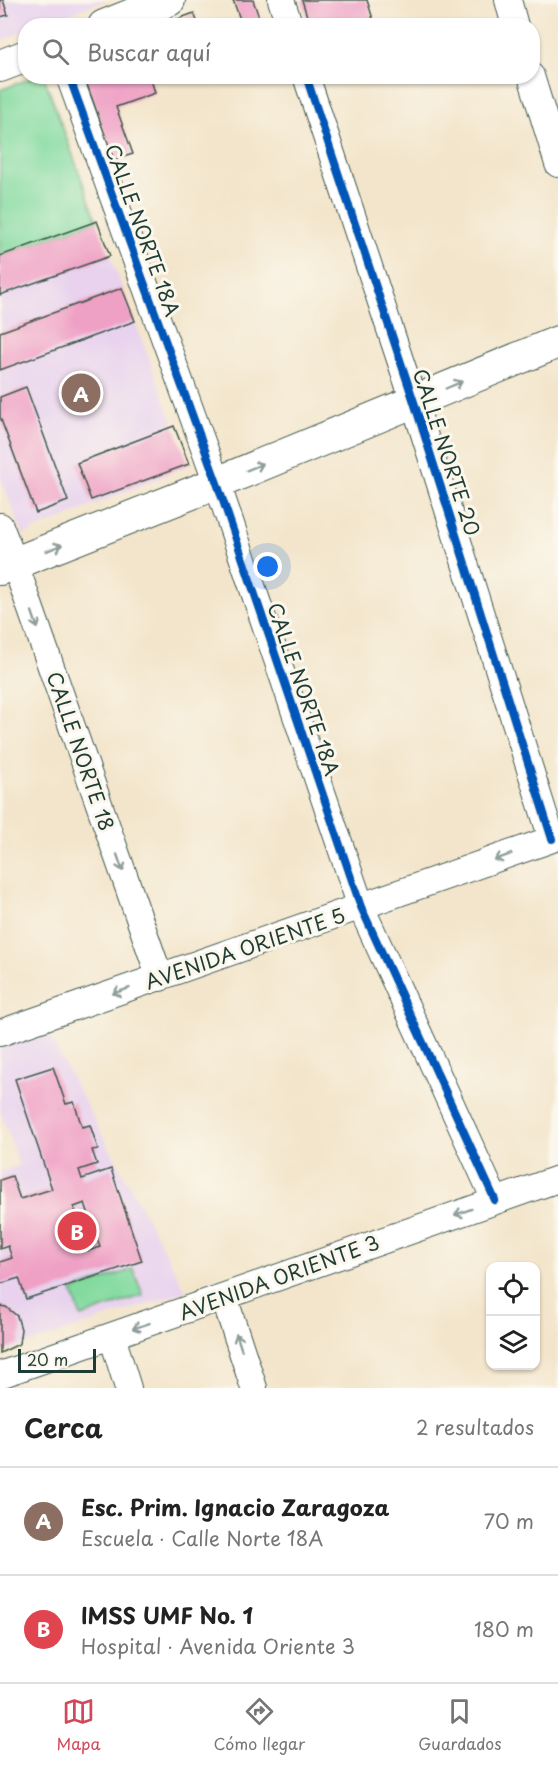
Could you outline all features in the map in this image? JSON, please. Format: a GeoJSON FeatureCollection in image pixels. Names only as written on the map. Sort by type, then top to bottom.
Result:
{"type":"FeatureCollection","features":[{"type":"Feature","properties":{"kind":"street"},"geometry":{"type":"LineString","coordinates":[[124,18],[169,0]]}},
{"type":"Feature","properties":{"kind":"street"},"geometry":{"type":"LineString","coordinates":[[281,0],[287,18]]}},
{"type":"Feature","properties":{"kind":"street"},"geometry":{"type":"LineString","coordinates":[[507,0],[513,18]]}},
{"type":"Feature","properties":{"kind":"street"},"geometry":{"type":"LineString","coordinates":[[0,66],[18,59]]}},
{"type":"Feature","properties":{"kind":"street","name":"CALLE NORTE 18A"},"geometry":{"type":"LineString","coordinates":[[72,84],[217,483],[362,907],[495,1200]]}},
{"type":"Feature","properties":{"kind":"street","name":"CALLE NORTE 20"},"geometry":{"type":"LineString","coordinates":[[309,84],[555,838]]}},
{"type":"Feature","properties":{"kind":"street"},"geometry":{"type":"LineString","coordinates":[[533,84],[558,164]]}},
{"type":"Feature","properties":{"kind":"street"},"geometry":{"type":"LineString","coordinates":[[8,567],[558,342]]}},
{"type":"Feature","properties":{"kind":"street","name":"CALLE NORTE 18"},"geometry":{"type":"LineString","coordinates":[[0,525],[8,567],[160,978]]}},
{"type":"Feature","properties":{"kind":"street","name":"AVENIDA ORIENTE 5"},"geometry":{"type":"LineString","coordinates":[[0,1033],[555,838]]}},
{"type":"Feature","properties":{"kind":"street","name":"AVENIDA ORIENTE 3"},"geometry":{"type":"LineString","coordinates":[[0,1375],[558,1179]]}},
{"type":"Feature","properties":{"kind":"street"},"geometry":{"type":"LineString","coordinates":[[224,1297],[254,1388]]}},
{"type":"Feature","properties":{"kind":"street"},"geometry":{"type":"LineString","coordinates":[[112,1336],[128,1388]]}},
{"type":"Feature","properties":{"kind":"shaded area"},"geometry":{"type":"Polygon","coordinates":[[[0,0],[106,0],[58,18],[18,18],[18,34],[0,41],[0,0]]]}},
{"type":"Feature","properties":{"kind":"shaded area"},"geometry":{"type":"Polygon","coordinates":[[[97,221],[189,465],[23,535],[0,476],[0,256],[97,221]]]}},
{"type":"Feature","properties":{"kind":"shaded area"},"geometry":{"type":"Polygon","coordinates":[[[46,1030],[186,1291],[0,1353],[0,1172],[19,1165],[0,1110],[0,1047],[46,1030]]]}},
{"type":"Feature","properties":{"kind":"green space"},"geometry":{"type":"Polygon","coordinates":[[[18,83],[47,84],[97,221],[0,256],[0,90],[18,83]]]}},
{"type":"Feature","properties":{"kind":"green space"},"geometry":{"type":"Polygon","coordinates":[[[133,1269],[143,1295],[81,1317],[72,1291],[133,1269]]]}},
{"type":"Feature","properties":{"kind":"building"},"geometry":{"type":"Polygon","coordinates":[[[0,0],[3,0],[8,15],[0,17],[0,0]]]}},
{"type":"Feature","properties":{"kind":"building"},"geometry":{"type":"Polygon","coordinates":[[[233,0],[253,0],[259,18],[240,18],[233,0]]]}},
{"type":"Feature","properties":{"kind":"building"},"geometry":{"type":"Polygon","coordinates":[[[302,0],[367,0],[373,18],[308,18],[302,0]]]}},
{"type":"Feature","properties":{"kind":"building"},"geometry":{"type":"Polygon","coordinates":[[[194,13],[196,18],[180,18],[194,13]]]}},
{"type":"Feature","properties":{"kind":"building"},"geometry":{"type":"Polygon","coordinates":[[[87,84],[152,84],[155,93],[116,107],[133,154],[114,160],[87,84]]]}},
{"type":"Feature","properties":{"kind":"building"},"geometry":{"type":"Polygon","coordinates":[[[97,221],[110,256],[0,295],[0,256],[97,221]]]}},
{"type":"Feature","properties":{"kind":"building"},"geometry":{"type":"Polygon","coordinates":[[[122,288],[135,321],[0,370],[0,332],[122,288]]]}},
{"type":"Feature","properties":{"kind":"building"},"geometry":{"type":"Polygon","coordinates":[[[26,387],[68,501],[36,513],[0,417],[0,397],[26,387]]]}},
{"type":"Feature","properties":{"kind":"building"},"geometry":{"type":"Polygon","coordinates":[[[174,426],[189,464],[91,500],[77,463],[174,426]]]}},
{"type":"Feature","properties":{"kind":"building"},"geometry":{"type":"Polygon","coordinates":[[[53,1067],[66,1104],[74,1102],[82,1127],[90,1125],[98,1149],[92,1150],[97,1164],[79,1170],[82,1179],[111,1169],[142,1261],[26,1299],[19,1278],[0,1284],[0,1262],[12,1258],[8,1246],[0,1249],[0,1180],[12,1176],[20,1199],[52,1189],[15,1079],[53,1067]],[[85,1203],[74,1207],[88,1251],[100,1247],[85,1203]]]}},
{"type":"Feature","properties":{"kind":"building"},"geometry":{"type":"Polygon","coordinates":[[[0,1306],[6,1307],[17,1316],[21,1329],[19,1344],[0,1353],[0,1306]]]}},
{"type":"Feature","properties":{"kind":"cycle path"},"geometry":{"type":"LineString","coordinates":[[72,84],[217,483],[361,907],[495,1200]]}},
{"type":"Feature","properties":{"kind":"cycle path"},"geometry":{"type":"LineString","coordinates":[[309,84],[414,402],[552,839]]}},
{"type":"Feature","properties":{"kind":"place","name":"Esc. Prim. Ignacio Zaragoza"},"geometry":{"type":"Point","coordinates":[81,393]}},
{"type":"Feature","properties":{"kind":"place","name":"IMSS UMF No. 1"},"geometry":{"type":"Point","coordinates":[77,1231]}}]}
